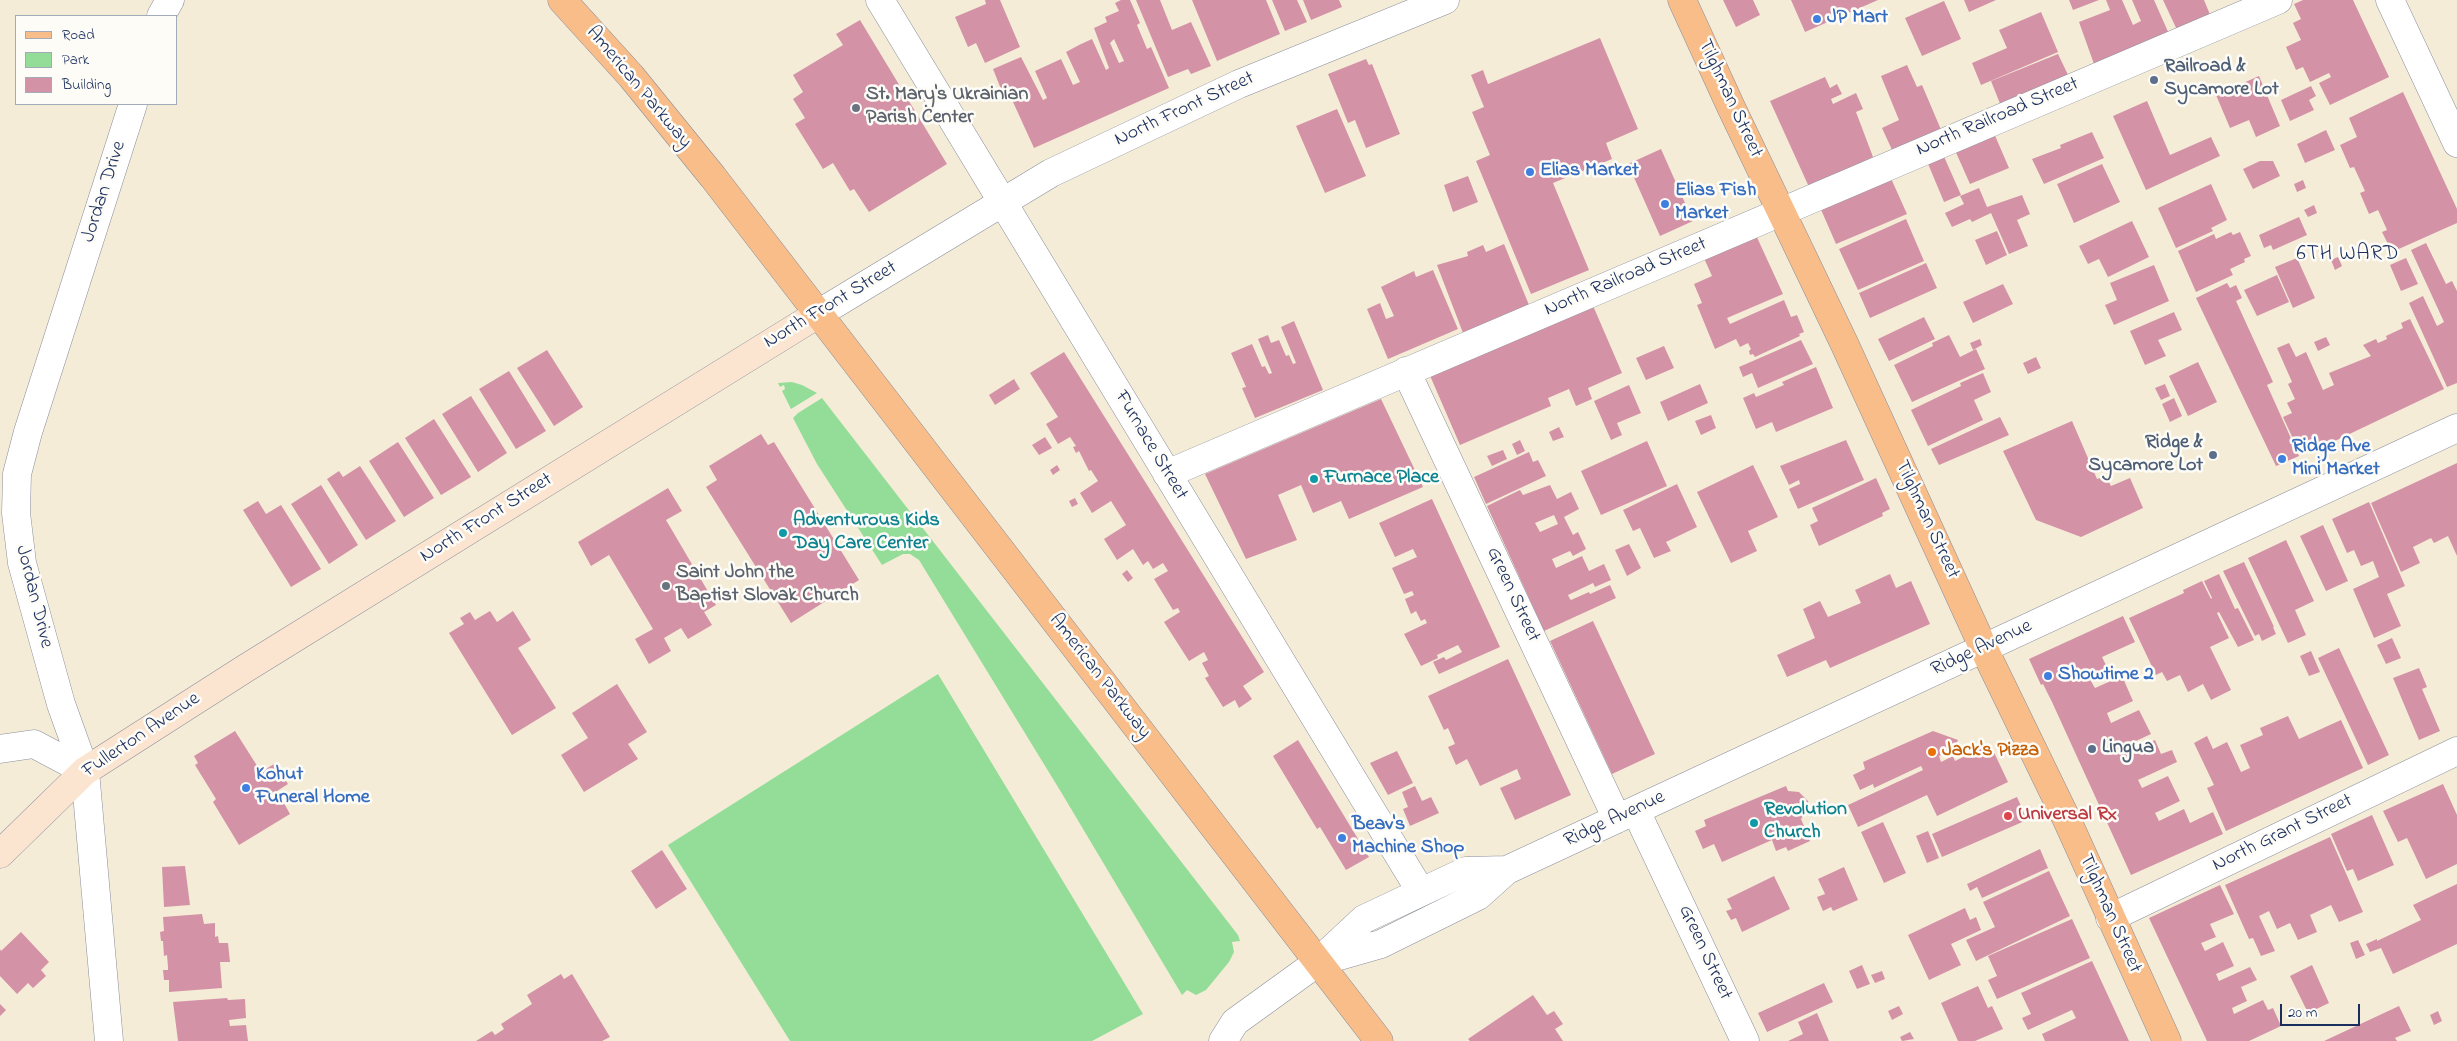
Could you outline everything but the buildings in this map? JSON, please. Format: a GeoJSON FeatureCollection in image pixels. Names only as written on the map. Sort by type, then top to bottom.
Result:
{"type":"FeatureCollection","features":[{"type":"Feature","properties":{"kind":"main road","name":"American Parkway"},"geometry":{"type":"LineString","coordinates":[[562,0],[631,76],[713,177],[1380,1041]]}},
{"type":"Feature","properties":{"kind":"main road","name":"Tilghman Street"},"geometry":{"type":"LineString","coordinates":[[1682,0],[1984,649],[2067,820],[2110,918],[2168,1041]]}},
{"type":"Feature","properties":{"kind":"main road","name":"North Front Street"},"geometry":{"type":"LineString","coordinates":[[246,668],[818,314]]}},
{"type":"Feature","properties":{"kind":"main road","name":"Fullerton Avenue"},"geometry":{"type":"LineString","coordinates":[[0,854],[85,771],[246,668]]}},
{"type":"Feature","properties":{"kind":"street"},"geometry":{"type":"LineString","coordinates":[[162,15],[170,0]]}},
{"type":"Feature","properties":{"kind":"street","name":"Furnace Street"},"geometry":{"type":"LineString","coordinates":[[880,0],[1421,892]]}},
{"type":"Feature","properties":{"kind":"street","name":"North Front Street"},"geometry":{"type":"LineString","coordinates":[[818,314],[1051,173],[1239,84],[1445,0]]}},
{"type":"Feature","properties":{"kind":"street","name":"North Railroad Street"},"geometry":{"type":"LineString","coordinates":[[1167,474],[1782,212],[1978,126],[2278,0]]}},
{"type":"Feature","properties":{"kind":"street"},"geometry":{"type":"LineString","coordinates":[[2390,0],[2457,144]]}},
{"type":"Feature","properties":{"kind":"street","name":"Jordan Drive"},"geometry":{"type":"LineString","coordinates":[[108,1041],[85,771],[61,704],[22,563],[16,513],[17,474],[28,432],[133,105]]}},
{"type":"Feature","properties":{"kind":"street","name":"Green Street"},"geometry":{"type":"LineString","coordinates":[[1406,371],[1626,815],[1745,1041]]}},
{"type":"Feature","properties":{"kind":"street","name":"Ridge Avenue"},"geometry":{"type":"LineString","coordinates":[[1318,962],[1381,944],[1478,896],[1508,870],[2457,428]]}},
{"type":"Feature","properties":{"kind":"street"},"geometry":{"type":"LineString","coordinates":[[0,749],[34,744],[85,771]]}},
{"type":"Feature","properties":{"kind":"street","name":"North Grant Street"},"geometry":{"type":"LineString","coordinates":[[2110,918],[2457,751]]}},
{"type":"Feature","properties":{"kind":"street","name":"Ridge Avenue"},"geometry":{"type":"LineString","coordinates":[[1318,962],[1364,919],[1466,871],[1508,870]]}},
{"type":"Feature","properties":{"kind":"street"},"geometry":{"type":"LineString","coordinates":[[1223,1041],[1235,1022],[1318,962]]}},
{"type":"Feature","properties":{"kind":"green space"},"geometry":{"type":"Polygon","coordinates":[[[792,382],[817,393],[791,409],[782,391],[785,389],[784,385],[780,387],[778,383],[792,382]]]}},
{"type":"Feature","properties":{"kind":"green space"},"geometry":{"type":"Polygon","coordinates":[[[822,398],[1238,935],[1240,941],[1232,942],[1234,952],[1229,962],[1206,990],[1196,995],[1187,990],[1182,995],[919,560],[910,554],[903,554],[882,565],[817,464],[793,418],[822,398]]]}},
{"type":"Feature","properties":{"kind":"green space"},"geometry":{"type":"Polygon","coordinates":[[[938,674],[1143,1014],[1092,1041],[790,1041],[668,845],[938,674]]]}},
{"type":"Feature","properties":{"kind":"place","name":"JP Mart"},"geometry":{"type":"Point","coordinates":[1817,19]}},
{"type":"Feature","properties":{"kind":"place","name":"Railroad & Sycamore Lot"},"geometry":{"type":"Point","coordinates":[2154,80]}},
{"type":"Feature","properties":{"kind":"place","name":"St. Mary's Ukrainian Parish Center"},"geometry":{"type":"Point","coordinates":[856,108]}},
{"type":"Feature","properties":{"kind":"place","name":"Elias Market"},"geometry":{"type":"Point","coordinates":[1530,172]}},
{"type":"Feature","properties":{"kind":"place","name":"Elias Fish Market"},"geometry":{"type":"Point","coordinates":[1665,204]}},
{"type":"Feature","properties":{"kind":"place","name":"Ridge & Sycamore Lot"},"geometry":{"type":"Point","coordinates":[2213,455]}},
{"type":"Feature","properties":{"kind":"place","name":"Ridge Ave Mini Market"},"geometry":{"type":"Point","coordinates":[2282,459]}},
{"type":"Feature","properties":{"kind":"place","name":"Furnace Place"},"geometry":{"type":"Point","coordinates":[1314,479]}},
{"type":"Feature","properties":{"kind":"place","name":"Adventurous Kids Day Care Center"},"geometry":{"type":"Point","coordinates":[783,533]}},
{"type":"Feature","properties":{"kind":"place","name":"Saint John the Baptist Slovak Church"},"geometry":{"type":"Point","coordinates":[666,586]}},
{"type":"Feature","properties":{"kind":"place","name":"Showtime 2"},"geometry":{"type":"Point","coordinates":[2048,676]}},
{"type":"Feature","properties":{"kind":"place","name":"Lingua"},"geometry":{"type":"Point","coordinates":[2092,749]}},
{"type":"Feature","properties":{"kind":"place","name":"Jack's Pizza"},"geometry":{"type":"Point","coordinates":[1932,752]}},
{"type":"Feature","properties":{"kind":"place","name":"Kohut Funeral Home"},"geometry":{"type":"Point","coordinates":[246,788]}},
{"type":"Feature","properties":{"kind":"place","name":"Universal Rx"},"geometry":{"type":"Point","coordinates":[2008,816]}},
{"type":"Feature","properties":{"kind":"place","name":"Revolution Church"},"geometry":{"type":"Point","coordinates":[1754,823]}},
{"type":"Feature","properties":{"kind":"place","name":"Beav's Machine Shop"},"geometry":{"type":"Point","coordinates":[1342,838]}},
{"type":"Feature","properties":{"kind":"district","name":"6TH WARD"},"geometry":{"type":"Point","coordinates":[2348,256]}}]}
